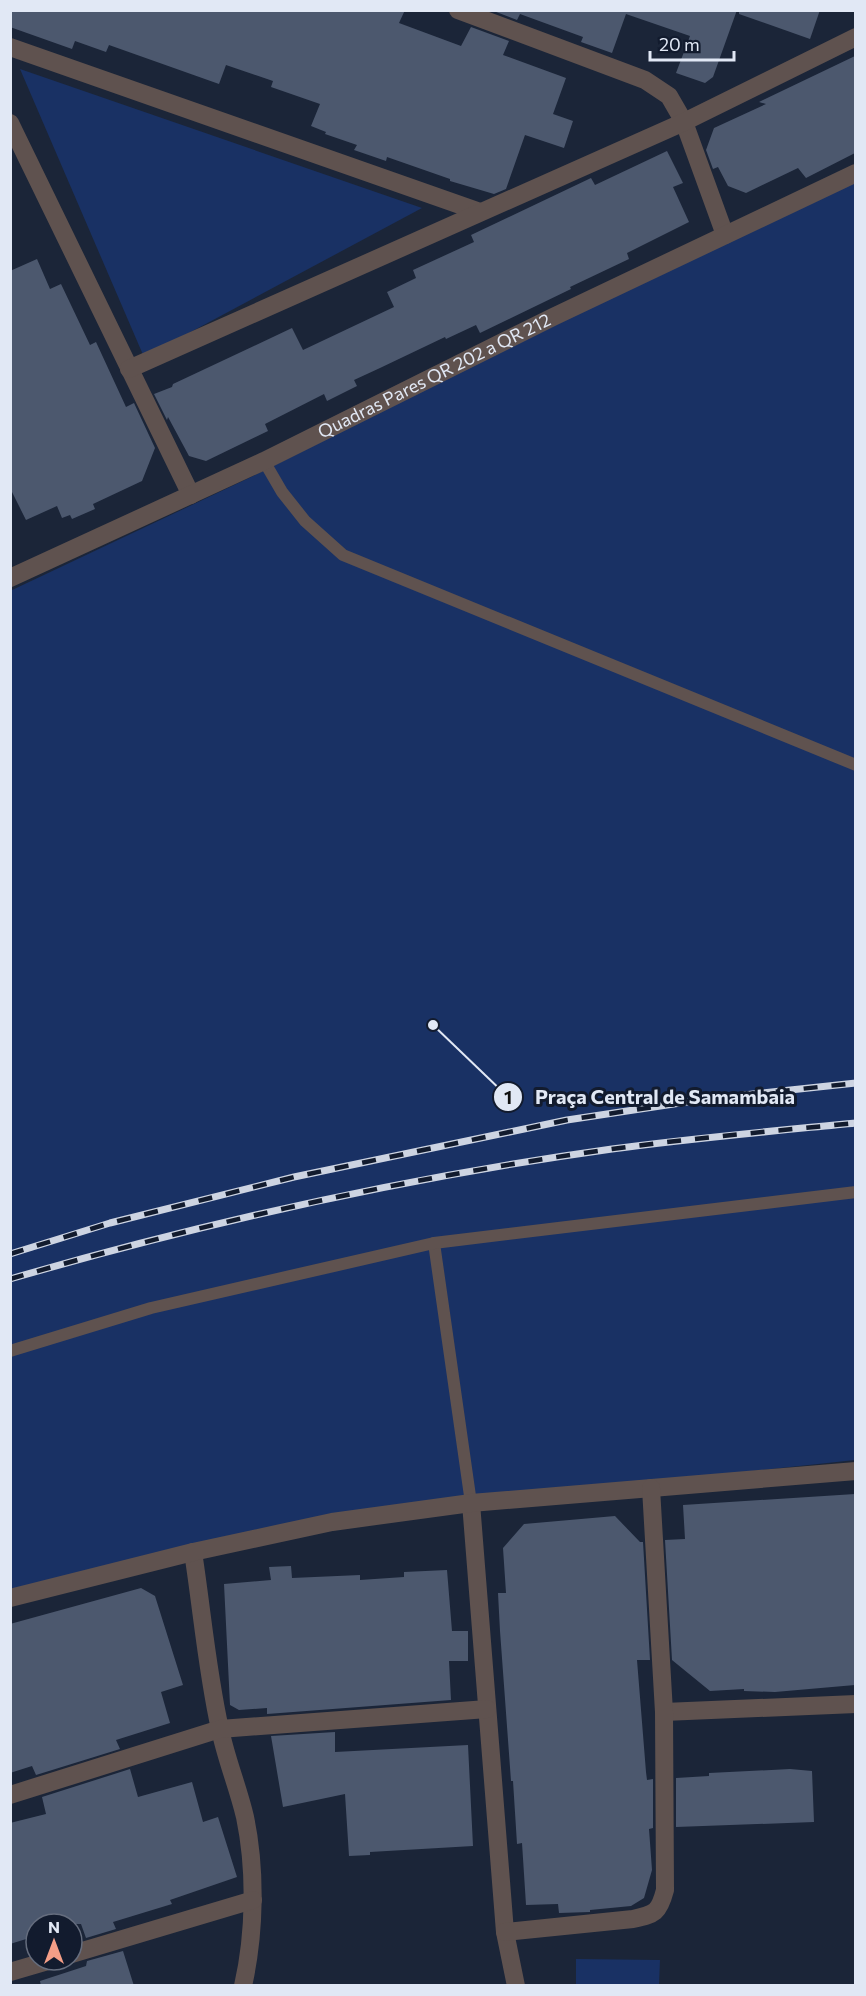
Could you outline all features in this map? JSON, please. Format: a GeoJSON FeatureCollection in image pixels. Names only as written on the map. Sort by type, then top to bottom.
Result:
{"type":"FeatureCollection","features":[{"type":"Feature","properties":{"kind":"street"},"geometry":{"type":"LineString","coordinates":[[458,10],[645,80],[669,96],[684,122],[725,235]]}},
{"type":"Feature","properties":{"kind":"street"},"geometry":{"type":"LineString","coordinates":[[129,369],[684,122],[855,37]]}},
{"type":"Feature","properties":{"kind":"street"},"geometry":{"type":"LineString","coordinates":[[10,47],[480,212]]}},
{"type":"Feature","properties":{"kind":"street"},"geometry":{"type":"LineString","coordinates":[[10,123],[191,495]]}},
{"type":"Feature","properties":{"kind":"street","name":"Quadras Pares QR 202 a QR 212"},"geometry":{"type":"LineString","coordinates":[[10,578],[191,495],[553,316],[855,173]]}},
{"type":"Feature","properties":{"kind":"street"},"geometry":{"type":"LineString","coordinates":[[10,1598],[193,1552],[332,1522],[471,1503],[855,1471]]}},
{"type":"Feature","properties":{"kind":"street"},"geometry":{"type":"LineString","coordinates":[[505,1932],[633,1919],[651,1915],[659,1909],[664,1890],[664,1712],[651,1488]]}},
{"type":"Feature","properties":{"kind":"street"},"geometry":{"type":"LineString","coordinates":[[471,1503],[505,1932],[516,1986]]}},
{"type":"Feature","properties":{"kind":"street"},"geometry":{"type":"LineString","coordinates":[[193,1552],[220,1729],[244,1816],[252,1859],[253,1900],[243,1986]]}},
{"type":"Feature","properties":{"kind":"street"},"geometry":{"type":"LineString","coordinates":[[664,1712],[855,1704]]}},
{"type":"Feature","properties":{"kind":"street"},"geometry":{"type":"LineString","coordinates":[[10,1795],[220,1729],[487,1709]]}},
{"type":"Feature","properties":{"kind":"street"},"geometry":{"type":"LineString","coordinates":[[84,1950],[253,1900]]}},
{"type":"Feature","properties":{"kind":"lane"},"geometry":{"type":"LineString","coordinates":[[264,460],[282,492],[305,521],[343,555],[855,765]]}},
{"type":"Feature","properties":{"kind":"lane"},"geometry":{"type":"LineString","coordinates":[[10,1351],[151,1308],[434,1243],[855,1192]]}},
{"type":"Feature","properties":{"kind":"lane"},"geometry":{"type":"LineString","coordinates":[[434,1243],[471,1503]]}},
{"type":"Feature","properties":{"kind":"shaded area"},"geometry":{"type":"Polygon","coordinates":[[[20,69],[422,208],[144,357],[20,69]]]}},
{"type":"Feature","properties":{"kind":"shaded area"},"geometry":{"type":"Polygon","coordinates":[[[855,171],[855,1460],[472,1501],[11,1598],[10,591],[249,478],[855,171]]]}},
{"type":"Feature","properties":{"kind":"shaded area"},"geometry":{"type":"Polygon","coordinates":[[[576,1959],[660,1960],[659,1985],[576,1985],[576,1959]]]}},
{"type":"Feature","properties":{"kind":"building"},"geometry":{"type":"Polygon","coordinates":[[[10,10],[405,10],[399,23],[461,46],[471,27],[509,41],[503,55],[566,78],[553,114],[573,121],[564,148],[525,135],[506,189],[494,194],[450,181],[450,179],[387,157],[386,161],[354,150],[357,145],[325,134],[326,132],[311,126],[320,104],[271,87],[273,81],[226,65],[219,84],[109,45],[106,52],[75,41],[72,49],[10,27],[10,10]]]}},
{"type":"Feature","properties":{"kind":"building"},"geometry":{"type":"Polygon","coordinates":[[[491,10],[737,10],[713,77],[705,83],[676,73],[690,36],[626,14],[612,53],[581,42],[583,37],[520,14],[517,20],[491,10]]]}},
{"type":"Feature","properties":{"kind":"building"},"geometry":{"type":"Polygon","coordinates":[[[739,10],[820,10],[810,39],[739,14],[739,10]]]}},
{"type":"Feature","properties":{"kind":"building"},"geometry":{"type":"Polygon","coordinates":[[[855,56],[855,153],[806,178],[798,168],[746,193],[728,186],[718,167],[713,169],[706,150],[714,128],[766,104],[759,102],[855,56]]]}},
{"type":"Feature","properties":{"kind":"building"},"geometry":{"type":"Polygon","coordinates":[[[667,151],[683,183],[673,187],[689,222],[627,253],[629,259],[480,333],[476,325],[446,339],[445,337],[354,380],[357,386],[327,401],[324,394],[265,424],[268,431],[206,461],[189,456],[168,417],[167,420],[154,394],[292,328],[303,350],[394,307],[387,292],[416,278],[413,270],[474,242],[471,235],[591,178],[595,185],[667,151]]]}},
{"type":"Feature","properties":{"kind":"building"},"geometry":{"type":"Polygon","coordinates":[[[37,259],[50,289],[61,284],[90,345],[96,342],[126,407],[134,403],[155,448],[142,481],[93,504],[95,509],[72,519],[70,515],[62,518],[57,506],[26,520],[10,488],[10,271],[37,259]]]}},
{"type":"Feature","properties":{"kind":"building"},"geometry":{"type":"Polygon","coordinates":[[[855,1494],[855,1685],[775,1692],[744,1691],[744,1689],[710,1691],[672,1660],[665,1540],[685,1539],[683,1505],[855,1494]]]}},
{"type":"Feature","properties":{"kind":"building"},"geometry":{"type":"Polygon","coordinates":[[[615,1516],[640,1542],[643,1542],[650,1660],[637,1660],[647,1780],[653,1779],[653,1828],[649,1829],[652,1870],[644,1898],[631,1906],[590,1910],[590,1912],[559,1913],[558,1904],[526,1905],[522,1843],[517,1844],[513,1781],[511,1781],[500,1631],[498,1593],[506,1593],[503,1548],[524,1524],[615,1516]]]}},
{"type":"Feature","properties":{"kind":"building"},"geometry":{"type":"Polygon","coordinates":[[[291,1566],[292,1578],[360,1575],[360,1580],[404,1577],[404,1572],[447,1570],[452,1631],[468,1631],[468,1661],[449,1661],[451,1700],[267,1714],[267,1708],[239,1710],[230,1705],[224,1584],[271,1580],[269,1567],[291,1566]]]}},
{"type":"Feature","properties":{"kind":"building"},"geometry":{"type":"Polygon","coordinates":[[[141,1588],[155,1596],[183,1685],[161,1692],[170,1723],[116,1740],[120,1749],[36,1775],[32,1766],[10,1773],[10,1624],[141,1588]]]}},
{"type":"Feature","properties":{"kind":"building"},"geometry":{"type":"Polygon","coordinates":[[[335,1732],[335,1752],[468,1745],[473,1846],[370,1852],[370,1855],[349,1856],[345,1794],[283,1807],[271,1736],[335,1732]]]}},
{"type":"Feature","properties":{"kind":"building"},"geometry":{"type":"Polygon","coordinates":[[[130,1769],[138,1797],[192,1782],[203,1822],[218,1817],[237,1877],[170,1900],[172,1904],[113,1922],[116,1929],[86,1938],[84,1912],[24,1912],[24,1940],[10,1944],[10,1823],[46,1814],[42,1797],[130,1769]]]}},
{"type":"Feature","properties":{"kind":"building"},"geometry":{"type":"Polygon","coordinates":[[[790,1769],[812,1771],[814,1822],[676,1827],[676,1778],[709,1776],[709,1773],[790,1769]]]}},
{"type":"Feature","properties":{"kind":"building"},"geometry":{"type":"Polygon","coordinates":[[[123,1951],[134,1986],[41,1986],[40,1981],[68,1972],[84,1972],[87,1961],[123,1951]]]}},
{"type":"Feature","properties":{"kind":"railway"},"geometry":{"type":"LineString","coordinates":[[10,1254],[110,1223],[294,1177],[567,1120],[707,1099],[856,1083]]}},
{"type":"Feature","properties":{"kind":"railway"},"geometry":{"type":"LineString","coordinates":[[10,1279],[234,1220],[384,1187],[536,1160],[642,1145],[856,1123]]}},
{"type":"Feature","properties":{"kind":"place","name":"Praça Central de Samambaia"},"geometry":{"type":"Point","coordinates":[433,1025]}}]}
